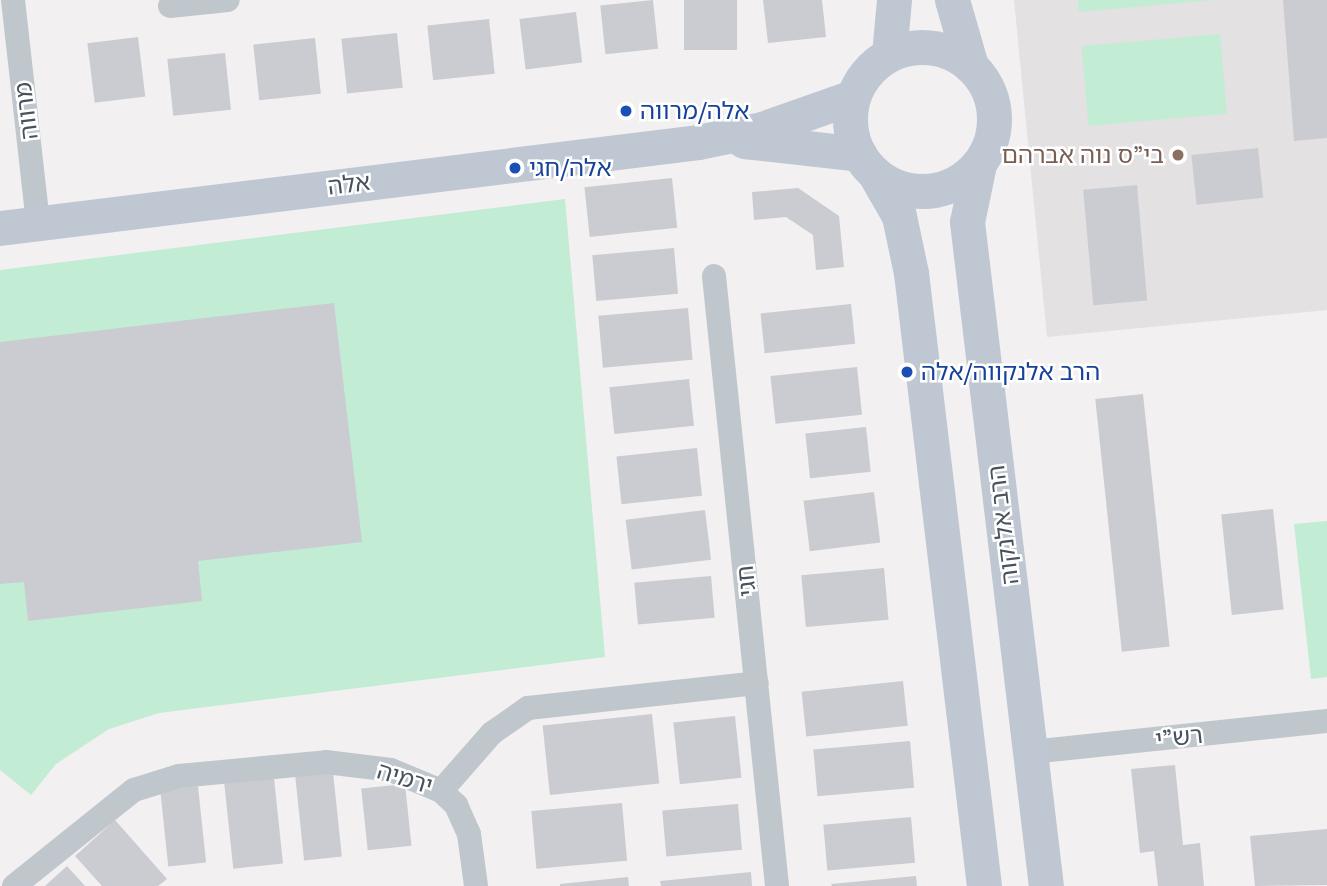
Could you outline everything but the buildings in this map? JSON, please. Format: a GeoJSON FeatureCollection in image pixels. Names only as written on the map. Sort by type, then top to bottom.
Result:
{"type":"FeatureCollection","features":[{"type":"Feature","properties":{"kind":"main road"},"geometry":{"type":"LineString","coordinates":[[889,54],[894,0]]}},
{"type":"Feature","properties":{"kind":"main road"},"geometry":{"type":"LineString","coordinates":[[867,164],[905,190],[929,192],[952,186],[979,164],[990,146],[995,114],[990,92],[971,66],[952,0]]}},
{"type":"Feature","properties":{"kind":"main road"},"geometry":{"type":"LineString","coordinates":[[971,66],[932,47],[910,47],[889,54],[863,77],[853,97],[850,118],[867,164],[898,216],[912,273],[984,886]]}},
{"type":"Feature","properties":{"kind":"main road","name":"אלה"},"geometry":{"type":"LineString","coordinates":[[0,228],[698,142],[762,129],[853,97]]}},
{"type":"Feature","properties":{"kind":"main road","name":"אלה"},"geometry":{"type":"LineString","coordinates":[[698,142],[761,141],[867,164]]}},
{"type":"Feature","properties":{"kind":"main road","name":"הרב אלנקוה"},"geometry":{"type":"LineString","coordinates":[[979,164],[967,222],[1046,886]]}},
{"type":"Feature","properties":{"kind":"street","name":"מרווה"},"geometry":{"type":"LineString","coordinates":[[13,0],[38,222]]}},
{"type":"Feature","properties":{"kind":"street"},"geometry":{"type":"LineString","coordinates":[[170,6],[228,0]]}},
{"type":"Feature","properties":{"kind":"street","name":"חגי"},"geometry":{"type":"LineString","coordinates":[[714,276],[777,886]]}},
{"type":"Feature","properties":{"kind":"street","name":"ירמיה"},"geometry":{"type":"LineString","coordinates":[[14,886],[134,790],[179,776],[326,762],[391,769],[441,791],[492,733],[528,708],[757,683]]}},
{"type":"Feature","properties":{"kind":"street","name":"רש\"י"},"geometry":{"type":"LineString","coordinates":[[1031,752],[1327,721]]}},
{"type":"Feature","properties":{"kind":"street"},"geometry":{"type":"LineString","coordinates":[[441,791],[456,805],[469,834],[476,886]]}},
{"type":"Feature","properties":{"kind":"shaded area","name":"בי\"ס נוה אברהם"},"geometry":{"type":"Polygon","coordinates":[[[1014,0],[1327,0],[1327,310],[1047,337],[1014,0]]]}},
{"type":"Feature","properties":{"kind":"green space"},"geometry":{"type":"Polygon","coordinates":[[[1078,0],[1213,0],[1079,12],[1078,0]]]}},
{"type":"Feature","properties":{"kind":"green space"},"geometry":{"type":"Polygon","coordinates":[[[1220,34],[1227,114],[1089,126],[1082,46],[1220,34]]]}},
{"type":"Feature","properties":{"kind":"green space"},"geometry":{"type":"Polygon","coordinates":[[[565,199],[605,657],[159,713],[109,729],[56,764],[31,795],[0,770],[0,270],[565,199]]]}},
{"type":"Feature","properties":{"kind":"green space"},"geometry":{"type":"Polygon","coordinates":[[[1327,521],[1327,677],[1311,679],[1294,524],[1327,521]]]}},
{"type":"Feature","properties":{"kind":"place","name":"אלה/מרווה"},"geometry":{"type":"Point","coordinates":[626,111]}},
{"type":"Feature","properties":{"kind":"place","name":"בי\"ס נוה אברהם"},"geometry":{"type":"Point","coordinates":[1178,155]}},
{"type":"Feature","properties":{"kind":"place","name":"אלה/חגי"},"geometry":{"type":"Point","coordinates":[515,168]}},
{"type":"Feature","properties":{"kind":"place","name":"הרב אלנקווה/אלה"},"geometry":{"type":"Point","coordinates":[907,372]}}]}
